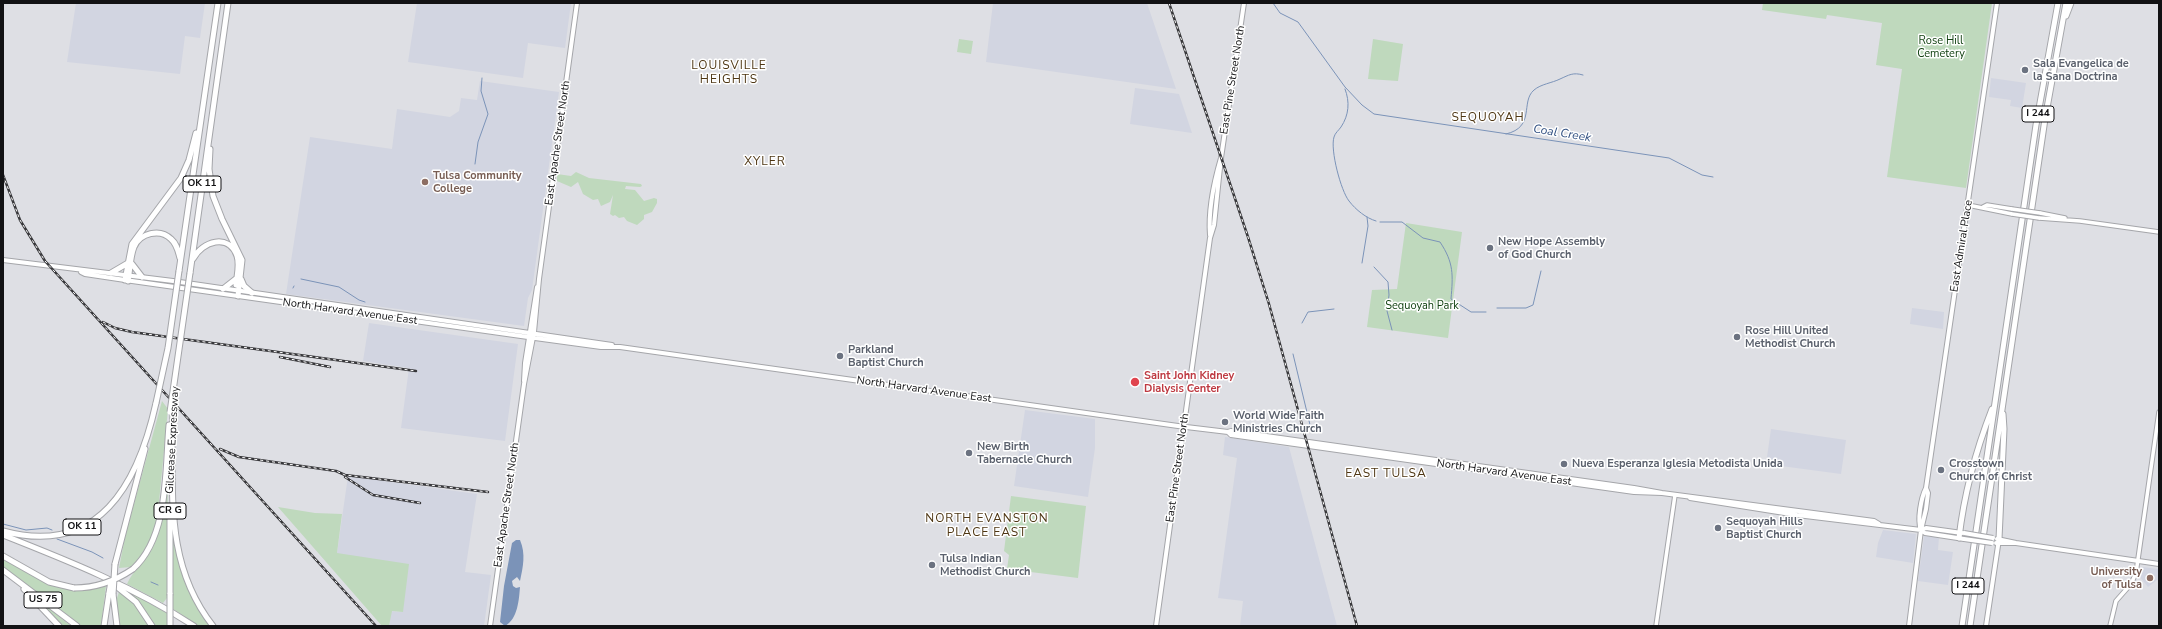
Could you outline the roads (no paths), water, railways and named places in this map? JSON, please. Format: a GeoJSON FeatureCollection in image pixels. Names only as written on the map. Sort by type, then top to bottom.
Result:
{"type":"FeatureCollection","features":[{"type":"Feature","properties":{"kind":"highway","name":"OK 11"},"geometry":{"type":"LineString","coordinates":[[3,532],[26,536],[54,536],[78,529],[95,519],[109,508],[126,487],[150,429],[168,348],[218,3]]}},
{"type":"Feature","properties":{"kind":"highway","name":"OK 11"},"geometry":{"type":"LineString","coordinates":[[176,374],[228,3]]}},
{"type":"Feature","properties":{"kind":"highway"},"geometry":{"type":"LineString","coordinates":[[2054,3],[2055,21]]}},
{"type":"Feature","properties":{"kind":"highway","name":"I 244"},"geometry":{"type":"LineString","coordinates":[[1962,626],[2035,132],[2058,3]]}},
{"type":"Feature","properties":{"kind":"highway","name":"I 244"},"geometry":{"type":"LineString","coordinates":[[1970,626],[2045,119],[2066,3]]}},
{"type":"Feature","properties":{"kind":"highway"},"geometry":{"type":"LineString","coordinates":[[2061,28],[2071,3]]}},
{"type":"Feature","properties":{"kind":"highway"},"geometry":{"type":"LineString","coordinates":[[214,104],[210,182],[218,210],[241,256],[242,264],[237,293]]}},
{"type":"Feature","properties":{"kind":"highway"},"geometry":{"type":"LineString","coordinates":[[127,278],[132,244],[181,178],[189,160],[202,112]]}},
{"type":"Feature","properties":{"kind":"highway"},"geometry":{"type":"LineString","coordinates":[[112,273],[129,263],[137,242],[145,236],[156,233],[166,236],[172,240],[176,246],[181,261]]}},
{"type":"Feature","properties":{"kind":"highway"},"geometry":{"type":"LineString","coordinates":[[191,263],[197,252],[204,245],[213,242],[223,243],[231,248],[236,254],[239,265],[239,278],[244,286],[252,293]]}},
{"type":"Feature","properties":{"kind":"highway"},"geometry":{"type":"LineString","coordinates":[[129,263],[142,277]]}},
{"type":"Feature","properties":{"kind":"highway"},"geometry":{"type":"LineString","coordinates":[[222,289],[239,278]]}},
{"type":"Feature","properties":{"kind":"highway","name":"Gilcrease Expressway"},"geometry":{"type":"LineString","coordinates":[[170,625],[172,414],[176,374]]}},
{"type":"Feature","properties":{"kind":"highway"},"geometry":{"type":"LineString","coordinates":[[1962,536],[1966,495],[1983,431],[1995,401]]}},
{"type":"Feature","properties":{"kind":"highway"},"geometry":{"type":"LineString","coordinates":[[1995,541],[2004,429],[2002,404]]}},
{"type":"Feature","properties":{"kind":"highway"},"geometry":{"type":"LineString","coordinates":[[3,556],[49,582],[74,588],[107,584],[133,569],[147,552],[159,524],[172,414]]}},
{"type":"Feature","properties":{"kind":"highway"},"geometry":{"type":"LineString","coordinates":[[172,428],[173,516],[177,551],[192,594],[213,626]]}},
{"type":"Feature","properties":{"kind":"highway"},"geometry":{"type":"LineString","coordinates":[[104,626],[115,564],[150,429]]}},
{"type":"Feature","properties":{"kind":"highway"},"geometry":{"type":"LineString","coordinates":[[3,535],[100,574],[139,593],[194,626]]}},
{"type":"Feature","properties":{"kind":"highway"},"geometry":{"type":"LineString","coordinates":[[115,564],[113,601],[117,626]]}},
{"type":"Feature","properties":{"kind":"highway","name":"US 75"},"geometry":{"type":"LineString","coordinates":[[3,570],[77,626]]}},
{"type":"Feature","properties":{"kind":"highway"},"geometry":{"type":"LineString","coordinates":[[100,574],[136,602],[152,626]]}},
{"type":"Feature","properties":{"kind":"highway"},"geometry":{"type":"LineString","coordinates":[[9,575],[58,626]]}},
{"type":"Feature","properties":{"kind":"main road","name":"East Apache Street North"},"geometry":{"type":"LineString","coordinates":[[490,626],[577,3]]}},
{"type":"Feature","properties":{"kind":"main road","name":"East Pine Street North"},"geometry":{"type":"LineString","coordinates":[[1156,626],[1210,238],[1215,219],[1221,158],[1244,3]]}},
{"type":"Feature","properties":{"kind":"main road","name":"East Admiral Place"},"geometry":{"type":"LineString","coordinates":[[1921,530],[1919,525],[1923,494],[1926,488],[1997,3]]}},
{"type":"Feature","properties":{"kind":"main road","name":"North Harvard Avenue East"},"geometry":{"type":"LineString","coordinates":[[3,260],[81,272],[112,273],[127,278],[142,277],[222,289],[237,293],[252,293],[463,322],[620,347],[1184,426],[1228,432],[1231,431],[1258,437],[1641,489],[1688,497],[1696,500],[1776,512],[1873,525],[1879,524],[1921,530],[1926,528],[1962,536],[2159,564]]}},
{"type":"Feature","properties":{"kind":"main road","name":"North Harvard Avenue East"},"geometry":{"type":"LineString","coordinates":[[81,272],[85,274],[127,278],[237,293],[531,338],[601,347],[620,347]]}},
{"type":"Feature","properties":{"kind":"main road"},"geometry":{"type":"LineString","coordinates":[[368,309],[368,314]]}},
{"type":"Feature","properties":{"kind":"main road"},"geometry":{"type":"LineString","coordinates":[[462,334],[463,322]]}},
{"type":"Feature","properties":{"kind":"main road"},"geometry":{"type":"LineString","coordinates":[[1909,626],[1921,530]]}},
{"type":"Feature","properties":{"kind":"main road"},"geometry":{"type":"LineString","coordinates":[[1986,626],[1995,541]]}},
{"type":"Feature","properties":{"kind":"street"},"geometry":{"type":"LineString","coordinates":[[1968,205],[2039,218],[2070,220],[2159,232]]}},
{"type":"Feature","properties":{"kind":"street"},"geometry":{"type":"LineString","coordinates":[[1983,207],[1987,206],[2040,213],[2070,220]]}},
{"type":"Feature","properties":{"kind":"street"},"geometry":{"type":"LineString","coordinates":[[2110,626],[2116,601],[2134,580],[2159,412]]}},
{"type":"Feature","properties":{"kind":"street"},"geometry":{"type":"LineString","coordinates":[[1656,626],[1675,495]]}},
{"type":"Feature","properties":{"kind":"water"},"geometry":{"type":"Polygon","coordinates":[[[516,540],[520,540],[522,545],[523,566],[520,581],[517,577],[512,581],[513,586],[516,588],[520,587],[517,608],[513,619],[505,626],[500,622],[504,586],[512,543],[516,540]]]}},
{"type":"Feature","properties":{"kind":"waterway","name":"Coal Creek"},"geometry":{"type":"LineString","coordinates":[[1273,3],[1280,13],[1298,22],[1345,87],[1362,105],[1374,114],[1669,158],[1702,175],[1713,177]]}},
{"type":"Feature","properties":{"kind":"waterway"},"geometry":{"type":"LineString","coordinates":[[1506,134],[1515,131],[1521,126],[1526,114],[1530,95],[1534,90],[1540,86],[1571,74],[1583,75]]}},
{"type":"Feature","properties":{"kind":"waterway"},"geometry":{"type":"LineString","coordinates":[[475,164],[478,142],[488,114],[481,91],[482,78]]}},
{"type":"Feature","properties":{"kind":"waterway","name":"Coal Creek"},"geometry":{"type":"LineString","coordinates":[[1345,89],[1348,99],[1346,118],[1336,133],[1333,143],[1337,170],[1343,189],[1349,201],[1361,213],[1376,221]]}},
{"type":"Feature","properties":{"kind":"waterway"},"geometry":{"type":"LineString","coordinates":[[1362,263],[1368,226],[1367,217]]}},
{"type":"Feature","properties":{"kind":"waterway","name":"Coal Creek"},"geometry":{"type":"LineString","coordinates":[[1380,222],[1402,222],[1423,238],[1440,242],[1445,249],[1452,269],[1451,299],[1471,312],[1486,312]]}},
{"type":"Feature","properties":{"kind":"waterway"},"geometry":{"type":"LineString","coordinates":[[1374,267],[1388,282],[1389,295],[1387,311],[1392,330]]}},
{"type":"Feature","properties":{"kind":"waterway","name":"Coal Creek"},"geometry":{"type":"LineString","coordinates":[[1497,308],[1526,308],[1533,305],[1541,271]]}},
{"type":"Feature","properties":{"kind":"waterway"},"geometry":{"type":"LineString","coordinates":[[301,279],[339,287],[359,300],[365,302]]}},
{"type":"Feature","properties":{"kind":"waterway"},"geometry":{"type":"LineString","coordinates":[[1302,323],[1308,312],[1334,309]]}},
{"type":"Feature","properties":{"kind":"waterway"},"geometry":{"type":"LineString","coordinates":[[1293,354],[1311,429]]}},
{"type":"Feature","properties":{"kind":"waterway"},"geometry":{"type":"LineString","coordinates":[[3,524],[26,530],[47,528],[52,530]]}},
{"type":"Feature","properties":{"kind":"waterway"},"geometry":{"type":"LineString","coordinates":[[57,539],[92,552],[103,558]]}},
{"type":"Feature","properties":{"kind":"waterway"},"geometry":{"type":"LineString","coordinates":[[151,582],[158,585]]}},
{"type":"Feature","properties":{"kind":"railway"},"geometry":{"type":"LineString","coordinates":[[1169,3],[1269,304],[1357,626]]}},
{"type":"Feature","properties":{"kind":"railway"},"geometry":{"type":"LineString","coordinates":[[3,175],[20,220],[45,261],[376,626]]}},
{"type":"Feature","properties":{"kind":"railway"},"geometry":{"type":"LineString","coordinates":[[103,322],[115,328],[132,332],[416,371]]}},
{"type":"Feature","properties":{"kind":"railway"},"geometry":{"type":"LineString","coordinates":[[280,357],[330,367]]}},
{"type":"Feature","properties":{"kind":"railway"},"geometry":{"type":"LineString","coordinates":[[220,449],[239,457],[336,471],[345,475],[488,492]]}},
{"type":"Feature","properties":{"kind":"railway"},"geometry":{"type":"LineString","coordinates":[[345,477],[373,495],[420,503]]}},
{"type":"Feature","properties":{"kind":"place","name":"Sala Evangelica de la Sana Doctrina"},"geometry":{"type":"Point","coordinates":[2025,70]}},
{"type":"Feature","properties":{"kind":"place","name":"Tulsa Community College"},"geometry":{"type":"Point","coordinates":[425,182]}},
{"type":"Feature","properties":{"kind":"place","name":"New Hope Assembly of God Church"},"geometry":{"type":"Point","coordinates":[1490,248]}},
{"type":"Feature","properties":{"kind":"place","name":"Rose Hill United Methodist Church"},"geometry":{"type":"Point","coordinates":[1737,337]}},
{"type":"Feature","properties":{"kind":"place","name":"Parkland Baptist Church"},"geometry":{"type":"Point","coordinates":[840,356]}},
{"type":"Feature","properties":{"kind":"place","name":"Saint John Kidney Dialysis Center"},"geometry":{"type":"Point","coordinates":[1135,382]}},
{"type":"Feature","properties":{"kind":"place","name":"World Wide Faith Ministries Church"},"geometry":{"type":"Point","coordinates":[1225,422]}},
{"type":"Feature","properties":{"kind":"place","name":"New Birth Tabernacle Church"},"geometry":{"type":"Point","coordinates":[969,453]}},
{"type":"Feature","properties":{"kind":"place","name":"Nueva Esperanza Iglesia Metodista Unida"},"geometry":{"type":"Point","coordinates":[1564,464]}},
{"type":"Feature","properties":{"kind":"place","name":"Crosstown Church of Christ"},"geometry":{"type":"Point","coordinates":[1941,470]}},
{"type":"Feature","properties":{"kind":"place","name":"Sequoyah Hills Baptist Church"},"geometry":{"type":"Point","coordinates":[1718,528]}},
{"type":"Feature","properties":{"kind":"place","name":"Tulsa Indian Methodist Church"},"geometry":{"type":"Point","coordinates":[932,565]}},
{"type":"Feature","properties":{"kind":"place","name":"University of Tulsa"},"geometry":{"type":"Point","coordinates":[2150,578]}},
{"type":"Feature","properties":{"kind":"district","name":"LOUISVILLE HEIGHTS"},"geometry":{"type":"Point","coordinates":[729,73]}},
{"type":"Feature","properties":{"kind":"district","name":"SEQUOYAH"},"geometry":{"type":"Point","coordinates":[1488,118]}},
{"type":"Feature","properties":{"kind":"district","name":"XYLER"},"geometry":{"type":"Point","coordinates":[765,162]}},
{"type":"Feature","properties":{"kind":"district","name":"EAST TULSA"},"geometry":{"type":"Point","coordinates":[1386,474]}},
{"type":"Feature","properties":{"kind":"district","name":"NORTH EVANSTON PLACE EAST"},"geometry":{"type":"Point","coordinates":[987,526]}},
{"type":"Feature","properties":{"kind":"park label","name":"Rose Hill Cemetery"},"geometry":{"type":"Point","coordinates":[1941,47]}},
{"type":"Feature","properties":{"kind":"park label","name":"Sequoyah Park"},"geometry":{"type":"Point","coordinates":[1422,306]}}]}
